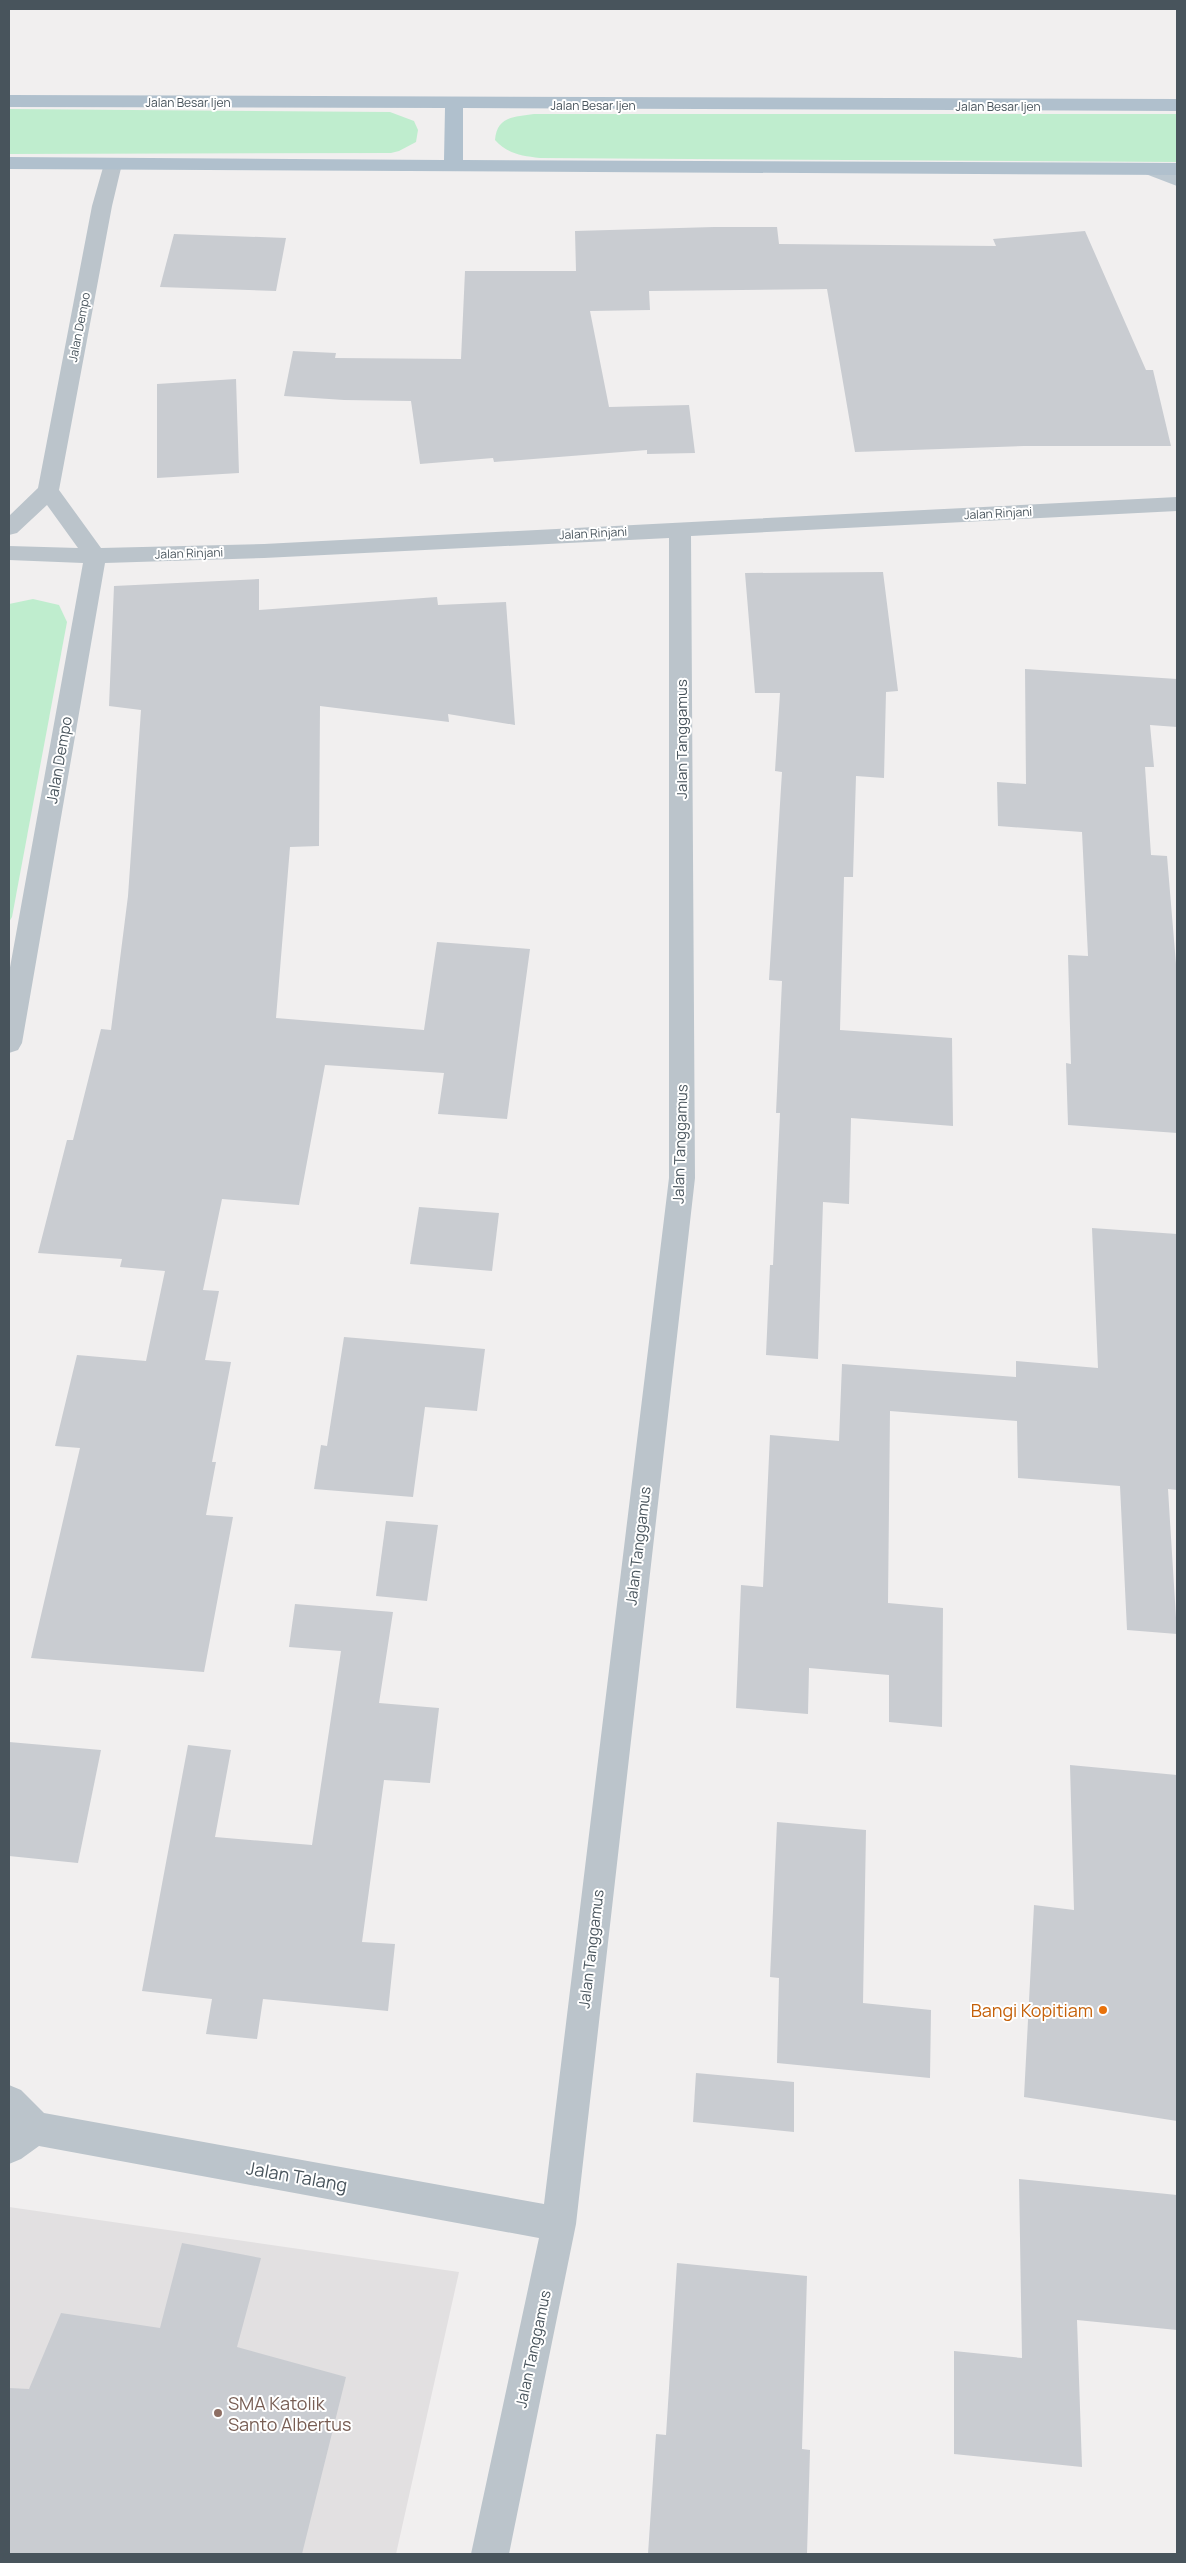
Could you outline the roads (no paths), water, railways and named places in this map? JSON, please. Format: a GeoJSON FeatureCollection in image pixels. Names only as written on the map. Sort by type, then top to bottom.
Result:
{"type":"FeatureCollection","features":[{"type":"Feature","properties":{"kind":"main road","name":"Jalan Besar Ijen"},"geometry":{"type":"LineString","coordinates":[[9,101],[1177,105]]}},
{"type":"Feature","properties":{"kind":"main road"},"geometry":{"type":"LineString","coordinates":[[453,165],[454,104]]}},
{"type":"Feature","properties":{"kind":"main road"},"geometry":{"type":"LineString","coordinates":[[9,163],[1177,169]]}},
{"type":"Feature","properties":{"kind":"main road"},"geometry":{"type":"LineString","coordinates":[[1150,169],[1177,180]]}},
{"type":"Feature","properties":{"kind":"street","name":"Jalan Dempo"},"geometry":{"type":"LineString","coordinates":[[48,491],[102,206],[113,164]]}},
{"type":"Feature","properties":{"kind":"street"},"geometry":{"type":"LineString","coordinates":[[9,528],[48,491],[95,556]]}},
{"type":"Feature","properties":{"kind":"street","name":"Jalan Rinjani"},"geometry":{"type":"LineString","coordinates":[[9,553],[95,556],[264,551],[1177,504]]}},
{"type":"Feature","properties":{"kind":"street","name":"Jalan Tanggamus"},"geometry":{"type":"LineString","coordinates":[[490,2554],[558,2224],[682,1178],[680,530]]}},
{"type":"Feature","properties":{"kind":"street","name":"Jalan Dempo"},"geometry":{"type":"LineString","coordinates":[[9,1043],[16,964],[95,556]]}},
{"type":"Feature","properties":{"kind":"street","name":"Jalan Talang"},"geometry":{"type":"LineString","coordinates":[[9,2102],[22,2137],[558,2224]]}},
{"type":"Feature","properties":{"kind":"place","name":"Bangi Kopitiam"},"geometry":{"type":"Point","coordinates":[1103,2010]}},
{"type":"Feature","properties":{"kind":"place","name":"SMA Katolik Santo Albertus"},"geometry":{"type":"Point","coordinates":[218,2413]}}]}
